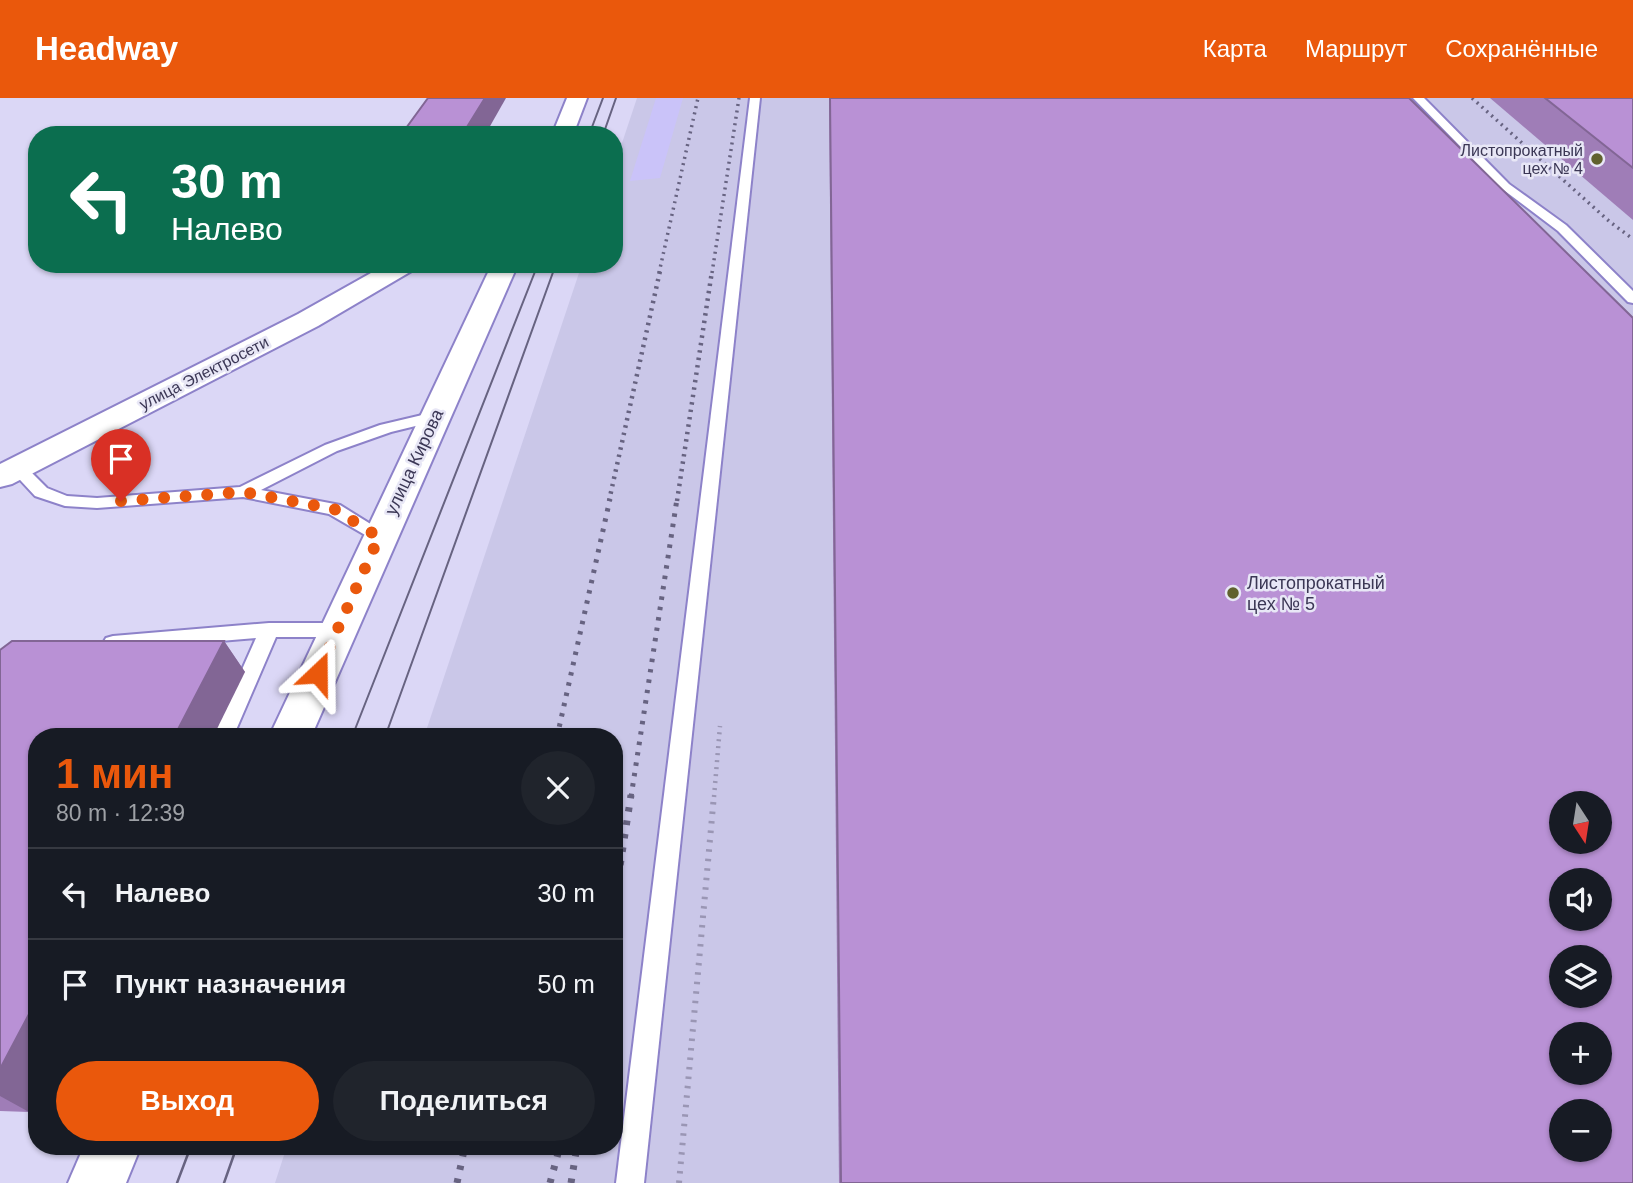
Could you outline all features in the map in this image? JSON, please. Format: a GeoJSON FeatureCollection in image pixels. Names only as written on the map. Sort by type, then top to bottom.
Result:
{"type":"FeatureCollection","features":[{"type":"Feature","properties":{"kind":"main road"},"geometry":{"type":"LineString","coordinates":[[566,126],[578,98]]}},
{"type":"Feature","properties":{"kind":"main road","name":"улица Электросети"},"geometry":{"type":"LineString","coordinates":[[8,473],[308,320],[390,273]]}},
{"type":"Feature","properties":{"kind":"main road","name":"улица Кирова"},"geometry":{"type":"LineString","coordinates":[[294,728],[501,273]]}},
{"type":"Feature","properties":{"kind":"main road"},"geometry":{"type":"LineString","coordinates":[[97,1183],[109,1155]]}},
{"type":"Feature","properties":{"kind":"lane"},"geometry":{"type":"LineString","coordinates":[[629,1183],[755,98]]}},
{"type":"Feature","properties":{"kind":"lane"},"geometry":{"type":"LineString","coordinates":[[1418,98],[1505,186],[1562,228],[1633,299]]}},
{"type":"Feature","properties":{"kind":"lane"},"geometry":{"type":"LineString","coordinates":[[243,492],[331,448],[386,428],[435,417]]}},
{"type":"Feature","properties":{"kind":"lane"},"geometry":{"type":"LineString","coordinates":[[8,473],[41,492],[65,501],[97,503],[243,492],[334,509],[379,537]]}},
{"type":"Feature","properties":{"kind":"lane"},"geometry":{"type":"LineString","coordinates":[[91,645],[269,630],[337,630]]}},
{"type":"Feature","properties":{"kind":"lane"},"geometry":{"type":"LineString","coordinates":[[226,728],[269,630]]}},
{"type":"Feature","properties":{"kind":"shaded area","name":"Листопрокатный цех № 5"},"geometry":{"type":"Polygon","coordinates":[[[637,98],[1633,98],[1633,1183],[275,1183],[284,1155],[623,1155],[623,728],[427,728],[579,273],[623,273],[623,140],[637,98]]]}},
{"type":"Feature","properties":{"kind":"shaded area"},"geometry":{"type":"Polygon","coordinates":[[[656,98],[683,98],[660,178],[630,181],[656,98]]]}},
{"type":"Feature","properties":{"kind":"building"},"geometry":{"type":"Polygon","coordinates":[[[428,98],[485,98],[468,126],[408,126],[428,98]]]}},
{"type":"Feature","properties":{"kind":"building","name":"Листопрокатный цех № 5"},"geometry":{"type":"Polygon","coordinates":[[[830,98],[1409,98],[1633,318],[1633,1183],[841,1183],[830,98]]]}},
{"type":"Feature","properties":{"kind":"building"},"geometry":{"type":"Polygon","coordinates":[[[1545,98],[1633,98],[1633,168],[1545,98]]]}},
{"type":"Feature","properties":{"kind":"building"},"geometry":{"type":"Polygon","coordinates":[[[12,641],[224,641],[179,728],[28,728],[28,1016],[0,1069],[0,650],[12,641]]]}},
{"type":"Feature","properties":{"kind":"tram line"},"geometry":{"type":"LineString","coordinates":[[592,126],[603,98]]}},
{"type":"Feature","properties":{"kind":"tram line"},"geometry":{"type":"LineString","coordinates":[[606,126],[616,98]]}},
{"type":"Feature","properties":{"kind":"tram line"},"geometry":{"type":"LineString","coordinates":[[356,728],[534,273]]}},
{"type":"Feature","properties":{"kind":"tram line"},"geometry":{"type":"LineString","coordinates":[[388,728],[553,273]]}},
{"type":"Feature","properties":{"kind":"tram line"},"geometry":{"type":"LineString","coordinates":[[177,1183],[188,1155]]}},
{"type":"Feature","properties":{"kind":"tram line"},"geometry":{"type":"LineString","coordinates":[[224,1183],[234,1155]]}},
{"type":"Feature","properties":{"kind":"railway"},"geometry":{"type":"LineString","coordinates":[[659,273],[698,98]]}},
{"type":"Feature","properties":{"kind":"railway"},"geometry":{"type":"LineString","coordinates":[[712,273],[739,98]]}},
{"type":"Feature","properties":{"kind":"railway"},"geometry":{"type":"LineString","coordinates":[[1472,98],[1610,222],[1633,239]]}},
{"type":"Feature","properties":{"kind":"railway"},"geometry":{"type":"LineString","coordinates":[[609,501],[660,271]]}},
{"type":"Feature","properties":{"kind":"railway"},"geometry":{"type":"LineString","coordinates":[[677,501],[712,271]]}},
{"type":"Feature","properties":{"kind":"railway"},"geometry":{"type":"LineString","coordinates":[[559,728],[610,499]]}},
{"type":"Feature","properties":{"kind":"railway"},"geometry":{"type":"LineString","coordinates":[[631,797],[677,499]]}},
{"type":"Feature","properties":{"kind":"railway"},"geometry":{"type":"LineString","coordinates":[[623,847],[631,795]]}},
{"type":"Feature","properties":{"kind":"railway"},"geometry":{"type":"LineString","coordinates":[[457,1183],[463,1155]]}},
{"type":"Feature","properties":{"kind":"railway"},"geometry":{"type":"LineString","coordinates":[[550,1183],[558,1155]]}},
{"type":"Feature","properties":{"kind":"railway"},"geometry":{"type":"LineString","coordinates":[[571,1183],[576,1155]]}},
{"type":"Feature","properties":{"kind":"place","name":"Листопрокатный цех № 4"},"geometry":{"type":"Point","coordinates":[1597,159]}},
{"type":"Feature","properties":{"kind":"place","name":"Листопрокатный цех № 5"},"geometry":{"type":"Point","coordinates":[1233,593]}},
{"type":"Feature","properties":{"kind":"route"},"geometry":{"type":"LineString","coordinates":[[121,501],[243,492],[334,509],[379,537],[318,673]]}}]}
